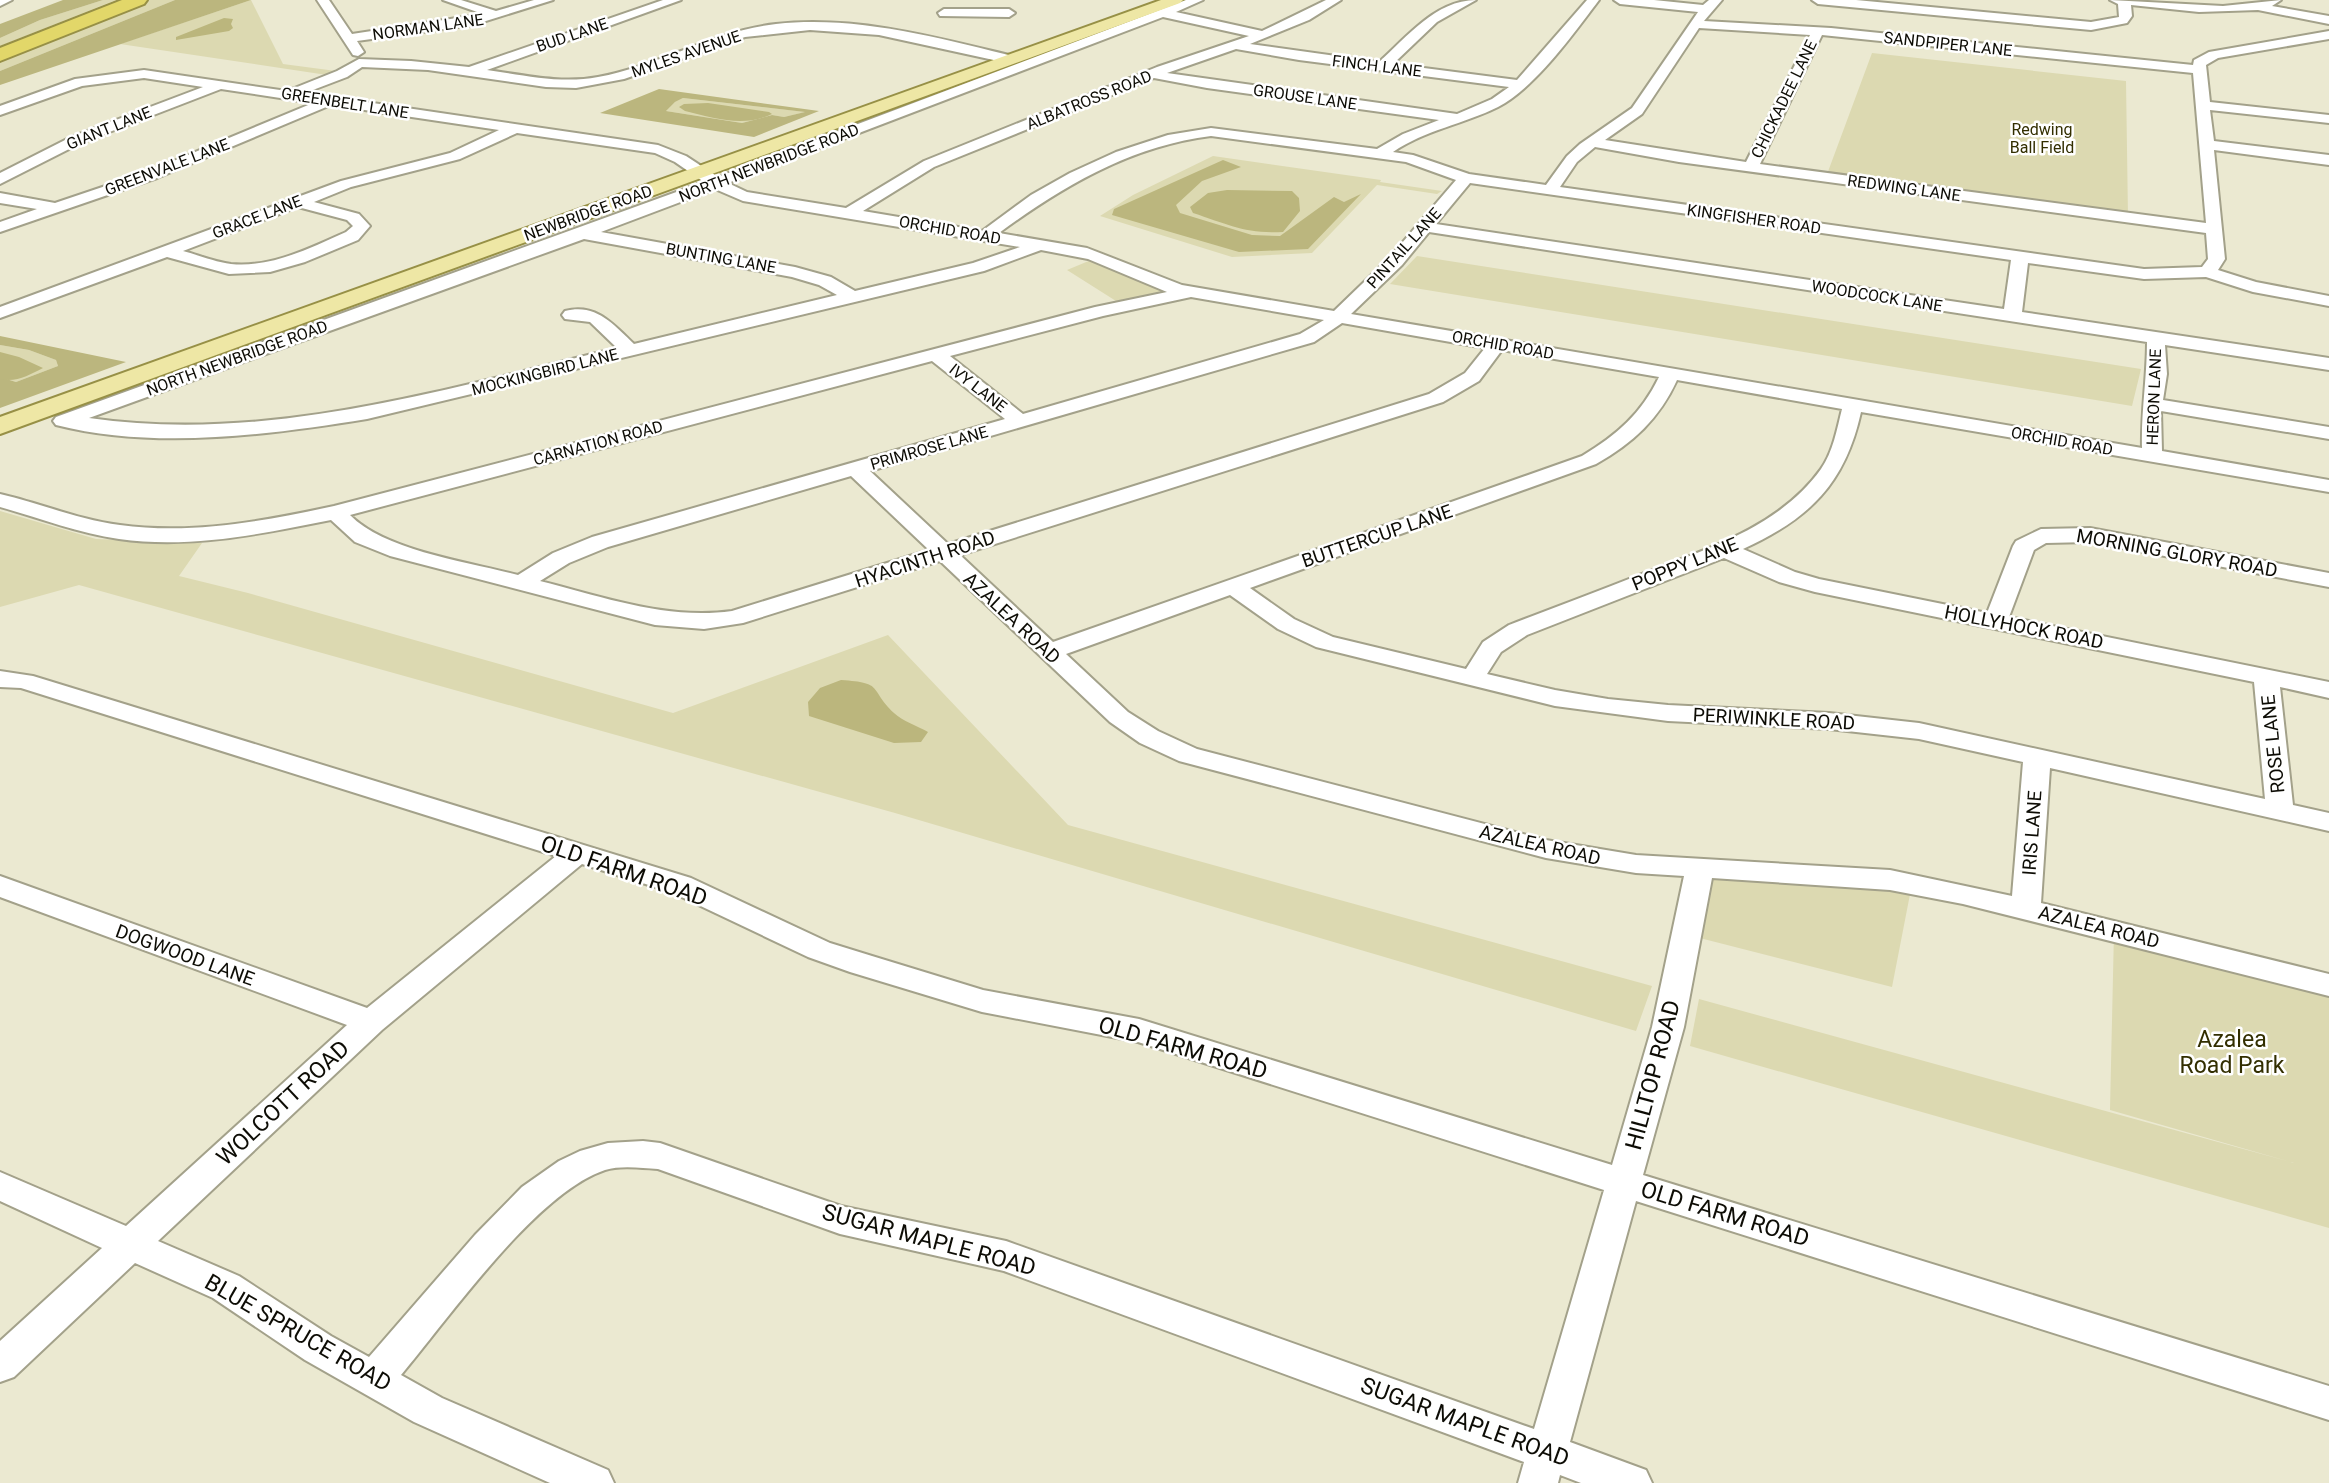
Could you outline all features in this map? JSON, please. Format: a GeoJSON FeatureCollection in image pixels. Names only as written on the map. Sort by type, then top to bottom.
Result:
{"type":"FeatureCollection","features":[{"type":"Feature","properties":{"kind":"highway"},"geometry":{"type":"LineString","coordinates":[[0,49],[124,0]]}},
{"type":"Feature","properties":{"kind":"highway"},"geometry":{"type":"LineString","coordinates":[[0,55],[138,0]]}},
{"type":"Feature","properties":{"kind":"main road","name":"NEWBRIDGE ROAD"},"geometry":{"type":"LineString","coordinates":[[701,174],[993,55],[1146,0]]}},
{"type":"Feature","properties":{"kind":"main road","name":"NEWBRIDGE ROAD"},"geometry":{"type":"LineString","coordinates":[[0,410],[701,174],[1175,0]]}},
{"type":"Feature","properties":{"kind":"main road","name":"NEWBRIDGE ROAD"},"geometry":{"type":"LineString","coordinates":[[0,426],[53,415],[333,298]]}},
{"type":"Feature","properties":{"kind":"street"},"geometry":{"type":"LineString","coordinates":[[0,2],[6,0]]}},
{"type":"Feature","properties":{"kind":"street"},"geometry":{"type":"LineString","coordinates":[[291,94],[342,74],[359,63],[361,57],[323,0]]}},
{"type":"Feature","properties":{"kind":"street"},"geometry":{"type":"LineString","coordinates":[[449,0],[499,15]]}},
{"type":"Feature","properties":{"kind":"street","name":"NORMAN LANE"},"geometry":{"type":"LineString","coordinates":[[349,38],[457,24],[499,15],[547,0]]}},
{"type":"Feature","properties":{"kind":"street","name":"BUD LANE"},"geometry":{"type":"LineString","coordinates":[[469,72],[675,0]]}},
{"type":"Feature","properties":{"kind":"street"},"geometry":{"type":"LineString","coordinates":[[910,37],[942,22],[948,0]]}},
{"type":"Feature","properties":{"kind":"street","name":"NORTH NEWBRIDGE ROAD"},"geometry":{"type":"LineString","coordinates":[[53,415],[584,233],[701,174],[1196,0]]}},
{"type":"Feature","properties":{"kind":"street","name":"ALBATROSS ROAD"},"geometry":{"type":"LineString","coordinates":[[849,214],[907,175],[929,164],[1153,74],[1236,46],[1305,18],[1335,0]]}},
{"type":"Feature","properties":{"kind":"street"},"geometry":{"type":"LineString","coordinates":[[1382,66],[1433,19],[1470,0]]}},
{"type":"Feature","properties":{"kind":"street"},"geometry":{"type":"LineString","coordinates":[[1380,154],[1404,138],[1499,101],[1519,84],[1593,0]]}},
{"type":"Feature","properties":{"kind":"street"},"geometry":{"type":"LineString","coordinates":[[1620,0],[1711,5]]}},
{"type":"Feature","properties":{"kind":"street"},"geometry":{"type":"LineString","coordinates":[[1818,0],[2091,26],[2123,20],[2126,16],[2124,1]]}},
{"type":"Feature","properties":{"kind":"street"},"geometry":{"type":"LineString","coordinates":[[2116,0],[2219,9],[2259,7],[2329,20]]}},
{"type":"Feature","properties":{"kind":"street"},"geometry":{"type":"LineString","coordinates":[[2259,7],[2276,0]]}},
{"type":"Feature","properties":{"kind":"street"},"geometry":{"type":"LineString","coordinates":[[1550,190],[1572,159],[1637,111],[1711,5]]}},
{"type":"Feature","properties":{"kind":"street"},"geometry":{"type":"LineString","coordinates":[[944,13],[1009,13]]}},
{"type":"Feature","properties":{"kind":"street"},"geometry":{"type":"LineString","coordinates":[[1162,13],[1263,35]]}},
{"type":"Feature","properties":{"kind":"street","name":"SANDPIPER LANE"},"geometry":{"type":"LineString","coordinates":[[1697,24],[1818,31],[2199,71]]}},
{"type":"Feature","properties":{"kind":"street","name":"MYLES AVENUE"},"geometry":{"type":"LineString","coordinates":[[359,63],[410,64],[553,83],[577,83],[622,76],[729,37],[757,30],[817,28],[910,37],[1012,60]]}},
{"type":"Feature","properties":{"kind":"street","name":"CHICKADEE LANE"},"geometry":{"type":"LineString","coordinates":[[1751,168],[1818,31]]}},
{"type":"Feature","properties":{"kind":"street"},"geometry":{"type":"LineString","coordinates":[[2329,35],[2214,55],[2199,63],[2217,259],[2207,272],[2253,287],[2329,301]]}},
{"type":"Feature","properties":{"kind":"street"},"geometry":{"type":"LineString","coordinates":[[2311,38],[2329,43]]}},
{"type":"Feature","properties":{"kind":"street","name":"FINCH LANE"},"geometry":{"type":"LineString","coordinates":[[1236,46],[1519,84]]}},
{"type":"Feature","properties":{"kind":"street","name":"GROUSE LANE"},"geometry":{"type":"LineString","coordinates":[[1153,74],[1207,85],[1457,117]]}},
{"type":"Feature","properties":{"kind":"street","name":"GREENBELT LANE"},"geometry":{"type":"LineString","coordinates":[[0,111],[62,87],[113,76],[160,75],[658,149],[673,153],[701,174]]}},
{"type":"Feature","properties":{"kind":"street","name":"GIANT LANE"},"geometry":{"type":"LineString","coordinates":[[0,179],[76,140],[222,84]]}},
{"type":"Feature","properties":{"kind":"street","name":"GREENVALE LANE"},"geometry":{"type":"LineString","coordinates":[[0,227],[152,175],[331,101]]}},
{"type":"Feature","properties":{"kind":"street"},"geometry":{"type":"LineString","coordinates":[[2202,105],[2329,119]]}},
{"type":"Feature","properties":{"kind":"street","name":"GRACE LANE"},"geometry":{"type":"LineString","coordinates":[[0,313],[365,178],[455,156],[515,128]]}},
{"type":"Feature","properties":{"kind":"street","name":"KINGFISHER ROAD"},"geometry":{"type":"LineString","coordinates":[[985,236],[1037,197],[1064,182],[1155,142],[1182,134],[1231,133],[1424,162],[1466,178],[2020,257],[2144,274],[2207,272]]}},
{"type":"Feature","properties":{"kind":"street","name":"REDWING LANE"},"geometry":{"type":"LineString","coordinates":[[1594,142],[1751,168],[2214,229]]}},
{"type":"Feature","properties":{"kind":"street"},"geometry":{"type":"LineString","coordinates":[[2207,145],[2329,160]]}},
{"type":"Feature","properties":{"kind":"street","name":"ORCHID ROAD"},"geometry":{"type":"LineString","coordinates":[[701,174],[743,196],[1102,258],[1164,285],[1191,292],[2329,486]]}},
{"type":"Feature","properties":{"kind":"street","name":"PINTAIL LANE"},"geometry":{"type":"LineString","coordinates":[[1339,317],[1396,261],[1466,178]]}},
{"type":"Feature","properties":{"kind":"street"},"geometry":{"type":"LineString","coordinates":[[0,198],[56,208]]}},
{"type":"Feature","properties":{"kind":"street"},"geometry":{"type":"LineString","coordinates":[[166,251],[229,270],[264,268],[299,258],[352,236],[362,226],[353,217],[298,202]]}},
{"type":"Feature","properties":{"kind":"street","name":"WOODCOCK LANE"},"geometry":{"type":"LineString","coordinates":[[1425,227],[2329,364]]}},
{"type":"Feature","properties":{"kind":"street","name":"BUNTING LANE"},"geometry":{"type":"LineString","coordinates":[[584,233],[795,272],[825,281],[853,298]]}},
{"type":"Feature","properties":{"kind":"street","name":"MOCKINGBIRD LANE"},"geometry":{"type":"LineString","coordinates":[[53,415],[113,428],[194,432],[302,424],[432,399],[853,298],[978,267],[1040,246]]}},
{"type":"Feature","properties":{"kind":"street"},"geometry":{"type":"LineString","coordinates":[[2012,316],[2020,257]]}},
{"type":"Feature","properties":{"kind":"street","name":"CARNATION ROAD"},"geometry":{"type":"LineString","coordinates":[[0,500],[117,532],[148,534],[236,530],[336,512],[1101,311],[1191,292]]}},
{"type":"Feature","properties":{"kind":"street"},"geometry":{"type":"LineString","coordinates":[[571,315],[595,317],[631,351]]}},
{"type":"Feature","properties":{"kind":"street","name":"PRIMROSE LANE"},"geometry":{"type":"LineString","coordinates":[[521,583],[561,558],[600,542],[1289,345],[1316,334],[1339,317]]}},
{"type":"Feature","properties":{"kind":"street","name":"HERON LANE"},"geometry":{"type":"LineString","coordinates":[[2152,456],[2152,404],[2157,374],[2156,338]]}},
{"type":"Feature","properties":{"kind":"street","name":"HYACINTH ROAD"},"geometry":{"type":"LineString","coordinates":[[336,512],[349,529],[385,547],[655,618],[704,622],[759,612],[1436,398],[1463,386],[1476,376],[1497,344]]}},
{"type":"Feature","properties":{"kind":"street","name":"IVY LANE"},"geometry":{"type":"LineString","coordinates":[[936,355],[1020,421]]}},
{"type":"Feature","properties":{"kind":"street","name":"BUTTERCUP LANE"},"geometry":{"type":"LineString","coordinates":[[1048,652],[1589,460],[1620,442],[1637,428],[1658,402],[1670,374]]}},
{"type":"Feature","properties":{"kind":"street"},"geometry":{"type":"LineString","coordinates":[[2152,404],[2329,433]]}},
{"type":"Feature","properties":{"kind":"street","name":"POPPY LANE"},"geometry":{"type":"LineString","coordinates":[[1473,677],[1492,647],[1518,630],[1723,548],[1763,530],[1794,510],[1828,474],[1841,452],[1853,405]]}},
{"type":"Feature","properties":{"kind":"street","name":"AZALEA ROAD"},"geometry":{"type":"LineString","coordinates":[[856,469],[1119,716],[1149,737],[1188,755],[1546,849],[1636,864],[1886,880],[1963,894],[2329,985]]}},
{"type":"Feature","properties":{"kind":"street","name":"MORNING GLORY ROAD"},"geometry":{"type":"LineString","coordinates":[[1995,622],[2024,546],[2041,536],[2090,535],[2329,580]]}},
{"type":"Feature","properties":{"kind":"street","name":"HOLLYHOCK ROAD"},"geometry":{"type":"LineString","coordinates":[[1723,548],[1787,577],[1815,585],[2329,690]]}},
{"type":"Feature","properties":{"kind":"street","name":"PERIWINKLE ROAD"},"geometry":{"type":"LineString","coordinates":[[1233,587],[1286,624],[1325,642],[1608,707],[1878,725],[1919,731],[2329,822]]}},
{"type":"Feature","properties":{"kind":"street","name":"ROSE LANE"},"geometry":{"type":"LineString","coordinates":[[2266,677],[2280,811]]}},
{"type":"Feature","properties":{"kind":"street","name":"OLD FARM ROAD"},"geometry":{"type":"LineString","coordinates":[[0,678],[37,685],[681,886],[819,950],[861,964],[982,1001],[1139,1031],[2329,1403]]}},
{"type":"Feature","properties":{"kind":"street","name":"IRIS LANE"},"geometry":{"type":"LineString","coordinates":[[2026,909],[2037,757]]}},
{"type":"Feature","properties":{"kind":"street","name":"WOLCOTT ROAD"},"geometry":{"type":"LineString","coordinates":[[0,1365],[371,1022],[576,854]]}},
{"type":"Feature","properties":{"kind":"street","name":"HILLTOP ROAD"},"geometry":{"type":"LineString","coordinates":[[1542,1467],[1668,1027],[1700,867]]}},
{"type":"Feature","properties":{"kind":"street","name":"DOGWOOD LANE"},"geometry":{"type":"LineString","coordinates":[[0,886],[371,1022]]}},
{"type":"Feature","properties":{"kind":"street","name":"SUGAR MAPLE ROAD"},"geometry":{"type":"LineString","coordinates":[[375,1378],[494,1238],[533,1198],[553,1182],[593,1161],[612,1155],[660,1156],[840,1220],[1006,1256],[1542,1467],[1632,1483]]}},
{"type":"Feature","properties":{"kind":"street","name":"BLUE SPRUCE ROAD"},"geometry":{"type":"LineString","coordinates":[[0,1185],[226,1287],[318,1348],[428,1410],[594,1483]]}},
{"type":"Feature","properties":{"kind":"green space"},"geometry":{"type":"Polygon","coordinates":[[[103,0],[116,0],[0,46],[0,38],[40,20],[103,0]]]}},
{"type":"Feature","properties":{"kind":"green space"},"geometry":{"type":"Polygon","coordinates":[[[145,0],[175,0],[0,71],[0,58],[145,0]]]}},
{"type":"Feature","properties":{"kind":"green space"},"geometry":{"type":"Polygon","coordinates":[[[251,0],[283,64],[336,71],[327,75],[120,44],[251,0]]]}},
{"type":"Feature","properties":{"kind":"green space"},"geometry":{"type":"Polygon","coordinates":[[[1177,0],[1193,0],[714,182],[705,173],[1177,0]]]}},
{"type":"Feature","properties":{"kind":"green space","name":"Redwing Ball Field"},"geometry":{"type":"Polygon","coordinates":[[[1872,53],[2126,81],[2128,217],[1826,177],[1872,53]]]}},
{"type":"Feature","properties":{"kind":"green space"},"geometry":{"type":"Polygon","coordinates":[[[683,98],[806,112],[784,117],[772,115],[742,123],[666,111],[683,98]]]}},
{"type":"Feature","properties":{"kind":"green space"},"geometry":{"type":"Polygon","coordinates":[[[1213,156],[1442,191],[1437,194],[1377,185],[1312,253],[1232,257],[1100,216],[1133,195],[1213,156]]]}},
{"type":"Feature","properties":{"kind":"green space"},"geometry":{"type":"Polygon","coordinates":[[[1417,256],[2141,369],[2132,406],[1390,284],[1417,256]]]}},
{"type":"Feature","properties":{"kind":"green space"},"geometry":{"type":"Polygon","coordinates":[[[1091,260],[1167,292],[1116,301],[1067,270],[1091,260]]]}},
{"type":"Feature","properties":{"kind":"green space"},"geometry":{"type":"Polygon","coordinates":[[[0,345],[29,350],[56,360],[58,366],[16,382],[0,377],[0,345]]]}},
{"type":"Feature","properties":{"kind":"green space"},"geometry":{"type":"Polygon","coordinates":[[[0,511],[96,539],[202,543],[179,576],[673,713],[888,635],[1068,825],[1652,986],[1636,1031],[895,813],[79,585],[0,607],[0,511]]]}},
{"type":"Feature","properties":{"kind":"green space"},"geometry":{"type":"Polygon","coordinates":[[[1700,867],[1912,884],[1892,987],[1688,935],[1700,867]]]}},
{"type":"Feature","properties":{"kind":"green space","name":"Azalea Road Park"},"geometry":{"type":"Polygon","coordinates":[[[2114,931],[2329,985],[2329,1228],[1690,1046],[1699,999],[2294,1163],[2110,1110],[2114,931]]]}},
{"type":"Feature","properties":{"kind":"shaded area"},"geometry":{"type":"Polygon","coordinates":[[[63,0],[103,0],[40,20],[0,38],[0,24],[63,0]]]}},
{"type":"Feature","properties":{"kind":"shaded area"},"geometry":{"type":"Polygon","coordinates":[[[175,0],[251,0],[0,85],[0,71],[175,0]]]}},
{"type":"Feature","properties":{"kind":"shaded area"},"geometry":{"type":"Polygon","coordinates":[[[224,18],[233,19],[233,28],[229,31],[176,40],[176,37],[224,18]]]}},
{"type":"Feature","properties":{"kind":"shaded area"},"geometry":{"type":"Polygon","coordinates":[[[659,89],[819,111],[754,137],[600,113],[659,89]],[[683,98],[666,111],[742,123],[772,115],[784,117],[805,112],[683,98]]]}},
{"type":"Feature","properties":{"kind":"shaded area"},"geometry":{"type":"Polygon","coordinates":[[[708,103],[772,114],[740,121],[685,111],[679,107],[684,104],[708,103]]]}},
{"type":"Feature","properties":{"kind":"shaded area"},"geometry":{"type":"Polygon","coordinates":[[[1223,160],[1241,167],[1202,181],[1176,205],[1180,213],[1252,235],[1280,236],[1334,197],[1344,202],[1361,194],[1308,249],[1239,252],[1112,215],[1114,209],[1223,160]]]}},
{"type":"Feature","properties":{"kind":"shaded area"},"geometry":{"type":"Polygon","coordinates":[[[1227,190],[1292,191],[1299,198],[1300,211],[1283,232],[1247,230],[1193,213],[1190,207],[1208,193],[1227,190]]]}},
{"type":"Feature","properties":{"kind":"shaded area"},"geometry":{"type":"Polygon","coordinates":[[[0,336],[126,362],[0,408],[0,377],[16,382],[58,366],[56,360],[29,350],[0,345],[0,336]]]}},
{"type":"Feature","properties":{"kind":"shaded area"},"geometry":{"type":"Polygon","coordinates":[[[0,352],[43,368],[17,379],[0,379],[0,352]]]}},
{"type":"Feature","properties":{"kind":"shaded area"},"geometry":{"type":"Polygon","coordinates":[[[841,680],[870,685],[897,716],[928,732],[921,742],[894,743],[809,716],[808,702],[820,688],[841,680]]]}}]}
